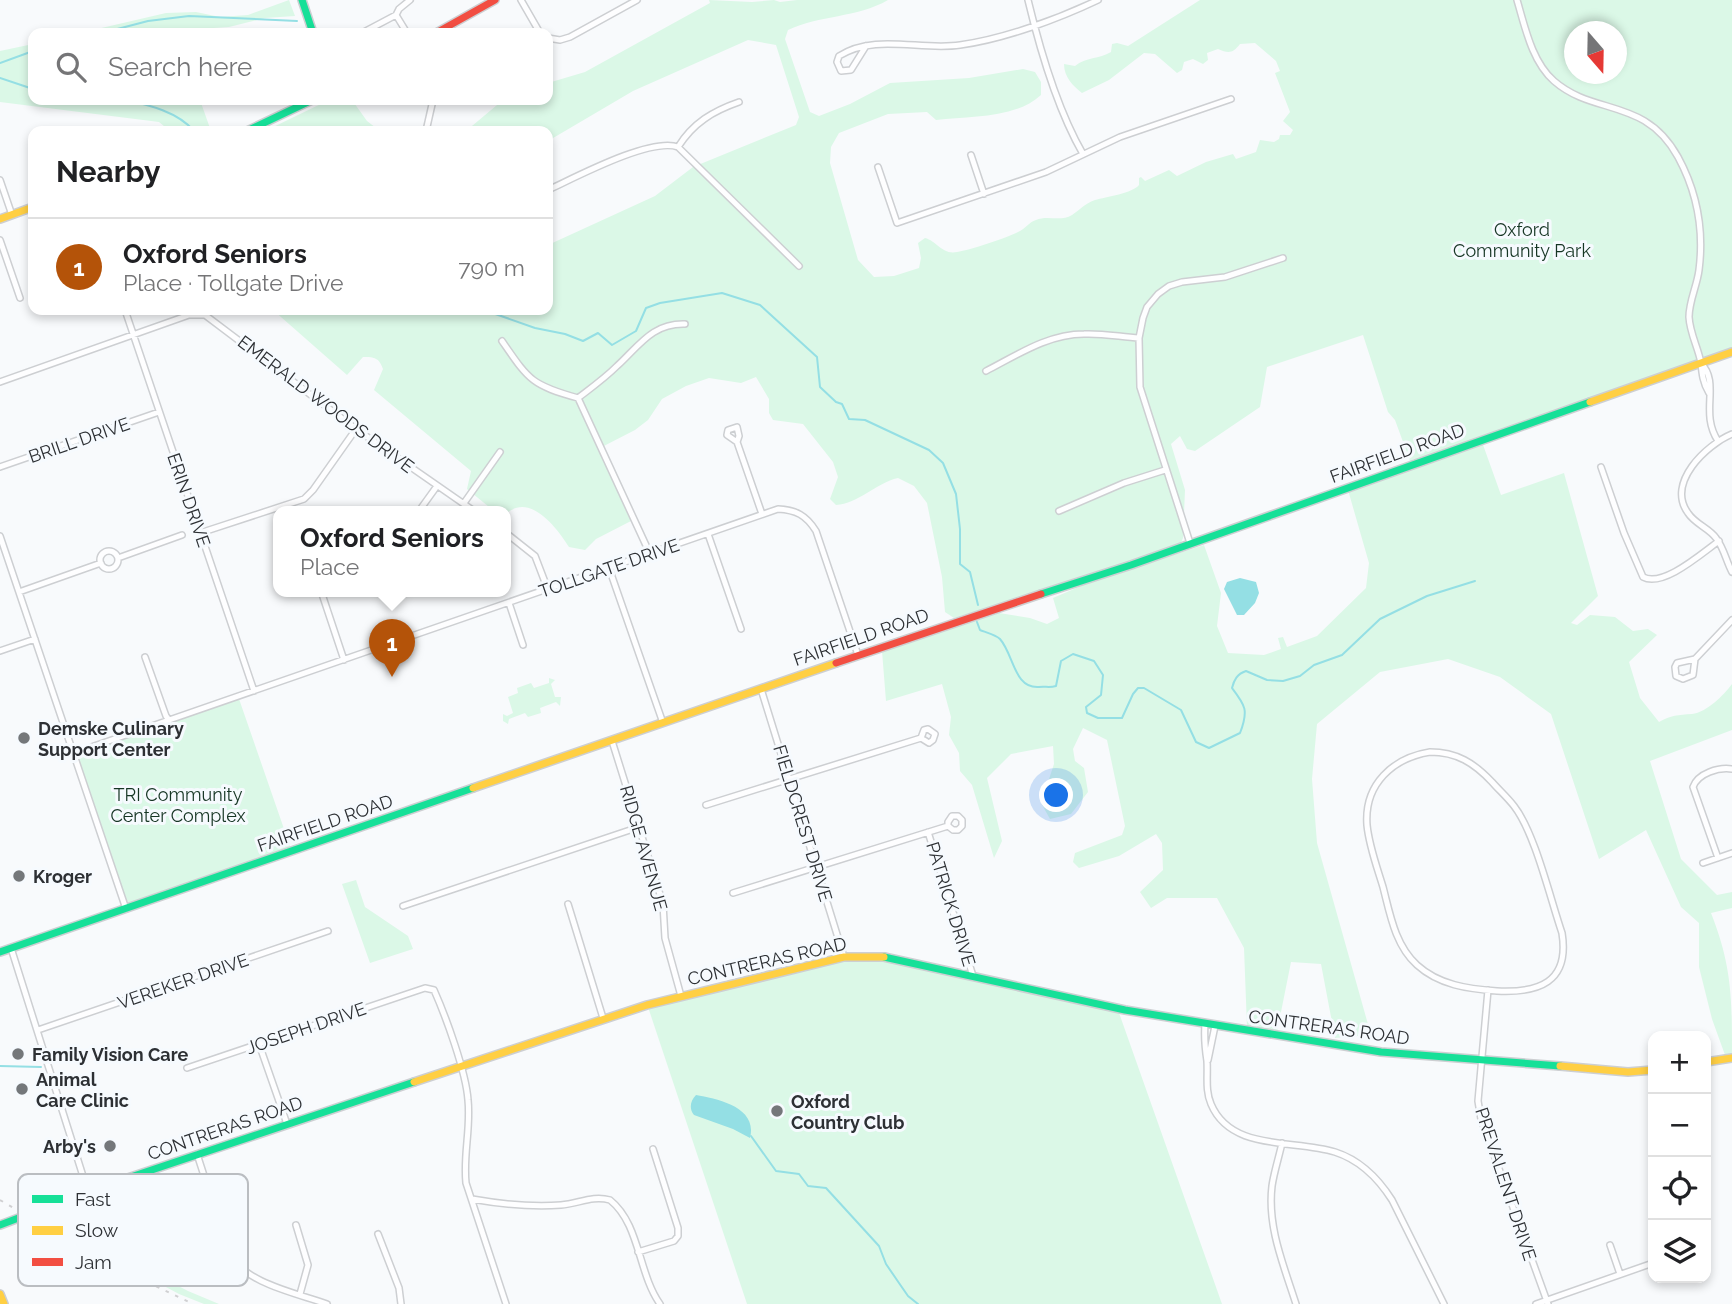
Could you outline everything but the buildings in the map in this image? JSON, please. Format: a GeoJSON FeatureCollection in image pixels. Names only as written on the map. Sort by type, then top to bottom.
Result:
{"type":"FeatureCollection","features":[{"type":"Feature","properties":{"kind":"street"},"geometry":{"type":"LineString","coordinates":[[302,0],[311,28]]}},
{"type":"Feature","properties":{"kind":"street"},"geometry":{"type":"LineString","coordinates":[[371,28],[396,15],[410,0]]}},
{"type":"Feature","properties":{"kind":"street"},"geometry":{"type":"LineString","coordinates":[[445,28],[495,0]]}},
{"type":"Feature","properties":{"kind":"street"},"geometry":{"type":"LineString","coordinates":[[521,0],[537,28]]}},
{"type":"Feature","properties":{"kind":"street"},"geometry":{"type":"LineString","coordinates":[[553,39],[570,37],[637,0]]}},
{"type":"Feature","properties":{"kind":"street"},"geometry":{"type":"LineString","coordinates":[[1028,0],[1069,130],[1083,154]]}},
{"type":"Feature","properties":{"kind":"street"},"geometry":{"type":"LineString","coordinates":[[866,46],[852,70],[841,71],[837,62],[839,56],[866,46],[956,46],[977,43],[1034,25],[1098,0]]}},
{"type":"Feature","properties":{"kind":"street"},"geometry":{"type":"LineString","coordinates":[[1517,0],[1534,54],[1554,81],[1574,94],[1642,119],[1665,140],[1684,170],[1698,212],[1700,229],[1699,273],[1689,316],[1700,363],[1707,369],[1712,386],[1709,393],[1709,421],[1718,441]]}},
{"type":"Feature","properties":{"kind":"street"},"geometry":{"type":"LineString","coordinates":[[396,15],[404,28]]}},
{"type":"Feature","properties":{"kind":"street"},"geometry":{"type":"LineString","coordinates":[[878,167],[897,223],[1046,172],[1120,137],[1231,99]]}},
{"type":"Feature","properties":{"kind":"street"},"geometry":{"type":"LineString","coordinates":[[678,147],[700,121],[739,102]]}},
{"type":"Feature","properties":{"kind":"street"},"geometry":{"type":"LineString","coordinates":[[257,126],[302,105]]}},
{"type":"Feature","properties":{"kind":"street"},"geometry":{"type":"LineString","coordinates":[[427,126],[432,105]]}},
{"type":"Feature","properties":{"kind":"street"},"geometry":{"type":"LineString","coordinates":[[553,188],[606,164],[655,146],[671,144],[678,147],[799,266]]}},
{"type":"Feature","properties":{"kind":"street"},"geometry":{"type":"LineString","coordinates":[[971,155],[984,194]]}},
{"type":"Feature","properties":{"kind":"street"},"geometry":{"type":"LineString","coordinates":[[0,180],[12,215]]}},
{"type":"Feature","properties":{"kind":"street"},"geometry":{"type":"LineString","coordinates":[[0,219],[28,209]]}},
{"type":"Feature","properties":{"kind":"street"},"geometry":{"type":"LineString","coordinates":[[0,240],[20,298]]}},
{"type":"Feature","properties":{"kind":"street"},"geometry":{"type":"LineString","coordinates":[[1190,543],[1140,387],[1139,338],[1147,306],[1169,286],[1225,277],[1283,258]]}},
{"type":"Feature","properties":{"kind":"street","name":"ERIN DRIVE"},"geometry":{"type":"LineString","coordinates":[[127,315],[254,691]]}},
{"type":"Feature","properties":{"kind":"street","name":"EMERALD WOODS DRIVE"},"geometry":{"type":"LineString","coordinates":[[0,382],[189,315]]}},
{"type":"Feature","properties":{"kind":"street","name":"EMERALD WOODS DRIVE"},"geometry":{"type":"LineString","coordinates":[[202,315],[211,317],[356,429],[468,506]]}},
{"type":"Feature","properties":{"kind":"street"},"geometry":{"type":"LineString","coordinates":[[578,398],[617,366],[649,333],[673,323],[685,324]]}},
{"type":"Feature","properties":{"kind":"street"},"geometry":{"type":"LineString","coordinates":[[986,371],[1035,345],[1067,335],[1139,338]]}},
{"type":"Feature","properties":{"kind":"street"},"geometry":{"type":"LineString","coordinates":[[502,341],[524,374],[536,384],[578,398],[650,554]]}},
{"type":"Feature","properties":{"kind":"street","name":"FAIRFIELD ROAD"},"geometry":{"type":"LineString","coordinates":[[0,952],[1190,543],[1732,352]]}},
{"type":"Feature","properties":{"kind":"street","name":"BRILL DRIVE"},"geometry":{"type":"LineString","coordinates":[[0,467],[159,412]]}},
{"type":"Feature","properties":{"kind":"street"},"geometry":{"type":"LineString","coordinates":[[283,506],[309,495],[356,429]]}},
{"type":"Feature","properties":{"kind":"street"},"geometry":{"type":"LineString","coordinates":[[1732,433],[1702,454],[1682,486],[1681,496],[1689,515],[1719,541],[1732,572]]}},
{"type":"Feature","properties":{"kind":"street"},"geometry":{"type":"LineString","coordinates":[[737,442],[762,514]]}},
{"type":"Feature","properties":{"kind":"street"},"geometry":{"type":"LineString","coordinates":[[464,503],[500,452]]}},
{"type":"Feature","properties":{"kind":"street"},"geometry":{"type":"LineString","coordinates":[[1601,467],[1643,577],[1655,580],[1671,574],[1719,541]]}},
{"type":"Feature","properties":{"kind":"street"},"geometry":{"type":"LineString","coordinates":[[1059,511],[1124,483],[1165,470]]}},
{"type":"Feature","properties":{"kind":"street"},"geometry":{"type":"LineString","coordinates":[[423,506],[437,486]]}},
{"type":"Feature","properties":{"kind":"street"},"geometry":{"type":"LineString","coordinates":[[200,533],[273,509]]}},
{"type":"Feature","properties":{"kind":"street","name":"TOLLGATE DRIVE"},"geometry":{"type":"LineString","coordinates":[[74,753],[778,509],[800,513],[810,520],[858,655]]}},
{"type":"Feature","properties":{"kind":"street"},"geometry":{"type":"LineString","coordinates":[[708,534],[741,629]]}},
{"type":"Feature","properties":{"kind":"street"},"geometry":{"type":"LineString","coordinates":[[118,558],[182,535]]}},
{"type":"Feature","properties":{"kind":"street"},"geometry":{"type":"LineString","coordinates":[[0,536],[126,909]]}},
{"type":"Feature","properties":{"kind":"street"},"geometry":{"type":"LineString","coordinates":[[511,537],[535,556],[548,590]]}},
{"type":"Feature","properties":{"kind":"street"},"geometry":{"type":"LineString","coordinates":[[101,563],[101,557],[107,551],[113,552],[118,558]]}},
{"type":"Feature","properties":{"kind":"street"},"geometry":{"type":"LineString","coordinates":[[101,563],[110,569],[116,566],[118,558]]}},
{"type":"Feature","properties":{"kind":"street"},"geometry":{"type":"LineString","coordinates":[[19,592],[101,563]]}},
{"type":"Feature","properties":{"kind":"street"},"geometry":{"type":"LineString","coordinates":[[609,568],[663,723]]}},
{"type":"Feature","properties":{"kind":"street"},"geometry":{"type":"LineString","coordinates":[[323,597],[344,660]]}},
{"type":"Feature","properties":{"kind":"street"},"geometry":{"type":"LineString","coordinates":[[509,603],[523,645]]}},
{"type":"Feature","properties":{"kind":"street"},"geometry":{"type":"LineString","coordinates":[[1695,659],[1693,674],[1683,679],[1676,676],[1677,663],[1695,659],[1732,620]]}},
{"type":"Feature","properties":{"kind":"street"},"geometry":{"type":"LineString","coordinates":[[0,651],[35,639]]}},
{"type":"Feature","properties":{"kind":"street"},"geometry":{"type":"LineString","coordinates":[[145,657],[169,720]]}},
{"type":"Feature","properties":{"kind":"street","name":"FIELDCREST DRIVE"},"geometry":{"type":"LineString","coordinates":[[761,689],[844,957]]}},
{"type":"Feature","properties":{"kind":"street"},"geometry":{"type":"LineString","coordinates":[[706,805],[921,738]]}},
{"type":"Feature","properties":{"kind":"street","name":"RIDGE AVENUE"},"geometry":{"type":"LineString","coordinates":[[612,741],[663,904],[665,938],[681,996]]}},
{"type":"Feature","properties":{"kind":"street"},"geometry":{"type":"LineString","coordinates":[[1447,752],[1463,758],[1480,769],[1514,806],[1527,827],[1562,933],[1562,962],[1548,982],[1535,989],[1521,992],[1488,990],[1457,986],[1425,972],[1404,949],[1396,932],[1370,840],[1367,812],[1375,787],[1395,764],[1406,757],[1447,752]]}},
{"type":"Feature","properties":{"kind":"street"},"geometry":{"type":"LineString","coordinates":[[1718,858],[1693,787],[1700,776],[1722,768],[1732,769]]}},
{"type":"Feature","properties":{"kind":"street"},"geometry":{"type":"LineString","coordinates":[[733,893],[948,826]]}},
{"type":"Feature","properties":{"kind":"street"},"geometry":{"type":"LineString","coordinates":[[403,906],[639,827]]}},
{"type":"Feature","properties":{"kind":"street","name":"PATRICK DRIVE"},"geometry":{"type":"LineString","coordinates":[[928,832],[973,976]]}},
{"type":"Feature","properties":{"kind":"street"},"geometry":{"type":"LineString","coordinates":[[1703,863],[1732,853]]}},
{"type":"Feature","properties":{"kind":"street"},"geometry":{"type":"LineString","coordinates":[[568,904],[603,1018]]}},
{"type":"Feature","properties":{"kind":"street","name":"VEREKER DRIVE"},"geometry":{"type":"LineString","coordinates":[[38,1030],[328,931]]}},
{"type":"Feature","properties":{"kind":"street"},"geometry":{"type":"LineString","coordinates":[[12,948],[82,1174]]}},
{"type":"Feature","properties":{"kind":"street","name":"CONTRERAS ROAD"},"geometry":{"type":"LineString","coordinates":[[140,1174],[603,1018],[681,996],[844,957],[891,958],[1125,1010],[1381,1052],[1481,1062],[1628,1072],[1648,1070]]}},
{"type":"Feature","properties":{"kind":"street","name":"JOSEPH DRIVE"},"geometry":{"type":"LineString","coordinates":[[187,1068],[430,987],[436,994],[460,1066]]}},
{"type":"Feature","properties":{"kind":"street","name":"PREVALENT DRIVE"},"geometry":{"type":"LineString","coordinates":[[1488,990],[1478,1101],[1481,1119],[1547,1302]]}},
{"type":"Feature","properties":{"kind":"street"},"geometry":{"type":"LineString","coordinates":[[1205,1024],[1203,1042],[1208,1094],[1217,1116],[1228,1127],[1245,1136],[1335,1152],[1370,1172],[1392,1200],[1444,1304]]}},
{"type":"Feature","properties":{"kind":"street"},"geometry":{"type":"LineString","coordinates":[[1207,1063],[1215,1026]]}},
{"type":"Feature","properties":{"kind":"street"},"geometry":{"type":"LineString","coordinates":[[259,1044],[287,1124]]}},
{"type":"Feature","properties":{"kind":"street"},"geometry":{"type":"LineString","coordinates":[[1711,1061],[1732,1058]]}},
{"type":"Feature","properties":{"kind":"street"},"geometry":{"type":"LineString","coordinates":[[460,1066],[466,1082],[469,1122],[464,1163],[466,1183],[506,1304]]}},
{"type":"Feature","properties":{"kind":"street"},"geometry":{"type":"LineString","coordinates":[[1282,1143],[1272,1186],[1271,1211],[1276,1238],[1296,1304]]}},
{"type":"Feature","properties":{"kind":"street"},"geometry":{"type":"LineString","coordinates":[[638,1252],[674,1241],[678,1236],[678,1228],[653,1149]]}},
{"type":"Feature","properties":{"kind":"street"},"geometry":{"type":"LineString","coordinates":[[197,1154],[204,1174]]}},
{"type":"Feature","properties":{"kind":"street"},"geometry":{"type":"LineString","coordinates":[[472,1199],[495,1203],[560,1205],[592,1198],[610,1200],[624,1215],[646,1280],[660,1304]]}},
{"type":"Feature","properties":{"kind":"street","name":"CONTRERAS ROAD"},"geometry":{"type":"LineString","coordinates":[[0,1225],[18,1218]]}},
{"type":"Feature","properties":{"kind":"street"},"geometry":{"type":"LineString","coordinates":[[296,1225],[308,1265],[300,1294]]}},
{"type":"Feature","properties":{"kind":"street"},"geometry":{"type":"LineString","coordinates":[[378,1234],[399,1288],[401,1304]]}},
{"type":"Feature","properties":{"kind":"street"},"geometry":{"type":"LineString","coordinates":[[1610,1245],[1620,1274]]}},
{"type":"Feature","properties":{"kind":"street"},"geometry":{"type":"LineString","coordinates":[[1536,1304],[1648,1265]]}},
{"type":"Feature","properties":{"kind":"street"},"geometry":{"type":"LineString","coordinates":[[248,1274],[327,1304]]}},
{"type":"Feature","properties":{"kind":"street"},"geometry":{"type":"LineString","coordinates":[[0,1294],[4,1304]]}},
{"type":"Feature","properties":{"kind":"green space"},"geometry":{"type":"Polygon","coordinates":[[[289,0],[295,16],[265,18],[214,28],[102,28],[166,13],[196,12],[220,17],[248,15],[289,0]]]}},
{"type":"Feature","properties":{"kind":"green space","name":"Oxford Community Park"},"geometry":{"type":"Polygon","coordinates":[[[709,0],[888,0],[864,10],[788,30],[785,39],[810,112],[819,116],[850,104],[890,83],[969,78],[1023,69],[1035,72],[1041,82],[1041,95],[1018,108],[977,117],[936,120],[927,112],[888,114],[839,133],[831,147],[830,163],[858,260],[874,277],[894,276],[919,268],[921,258],[918,243],[925,238],[947,252],[970,249],[1020,231],[1036,220],[1068,217],[1091,202],[1136,188],[1141,177],[1145,181],[1169,170],[1177,176],[1206,162],[1233,154],[1236,159],[1256,152],[1260,140],[1274,142],[1280,135],[1290,135],[1293,130],[1283,121],[1290,112],[1275,73],[1280,71],[1276,61],[1255,43],[1240,44],[1230,52],[1218,49],[1207,53],[1208,60],[1203,64],[1193,59],[1184,62],[1182,70],[1177,73],[1155,54],[1144,53],[1109,80],[1082,93],[1067,77],[1064,64],[1075,66],[1111,52],[1112,44],[1128,46],[1200,0],[1732,0],[1732,352],[1415,463],[1414,459],[1410,461],[1395,420],[1388,412],[1363,335],[1267,367],[1260,407],[1195,451],[1187,449],[1180,436],[1171,444],[1185,490],[1183,538],[1180,545],[954,618],[945,612],[942,577],[927,503],[914,486],[898,478],[852,501],[836,505],[830,499],[838,477],[833,462],[803,424],[773,420],[769,413],[769,399],[756,377],[741,383],[709,378],[662,399],[648,420],[635,430],[598,449],[631,521],[596,539],[585,550],[569,547],[542,515],[524,507],[511,511],[511,506],[488,506],[467,489],[471,471],[374,390],[383,369],[378,360],[363,357],[347,375],[279,315],[553,315],[553,243],[655,196],[693,167],[796,125],[799,117],[776,45],[748,40],[633,91],[553,138],[553,126],[472,126],[497,105],[553,105],[553,82],[585,72],[710,3],[709,0]]]}},
{"type":"Feature","properties":{"kind":"green space"},"geometry":{"type":"Polygon","coordinates":[[[28,45],[28,105],[202,105],[209,126],[164,126],[159,122],[0,102],[0,51],[28,45]]]}},
{"type":"Feature","properties":{"kind":"green space"},"geometry":{"type":"Polygon","coordinates":[[[319,105],[356,105],[374,126],[275,126],[319,105]]]}},
{"type":"Feature","properties":{"kind":"green space"},"geometry":{"type":"Polygon","coordinates":[[[1482,442],[1501,495],[1564,473],[1598,596],[1571,623],[1577,625],[1590,615],[1615,617],[1633,631],[1648,629],[1657,635],[1629,662],[1640,698],[1659,722],[1709,707],[1732,684],[1732,730],[1650,761],[1681,859],[1717,895],[1732,892],[1732,908],[1711,913],[1727,966],[1732,1016],[1732,1054],[1725,1055],[1712,1019],[1699,967],[1699,923],[1681,907],[1646,830],[1599,859],[1551,714],[1500,677],[1448,659],[1380,672],[1317,724],[1312,779],[1317,843],[1371,1035],[1335,1038],[1321,964],[1291,962],[1277,1032],[1247,1027],[1244,948],[1217,898],[1167,898],[1151,908],[1140,892],[1163,870],[1162,843],[1156,834],[1119,856],[1079,868],[1073,862],[1075,853],[1122,835],[1125,826],[1107,740],[1083,728],[1073,749],[1075,761],[1084,768],[1088,792],[1071,814],[1050,819],[1041,803],[1054,764],[1053,746],[1011,754],[987,778],[1002,841],[994,858],[972,785],[960,771],[959,753],[949,735],[951,717],[942,684],[886,701],[882,651],[999,613],[1047,624],[1059,618],[1053,598],[1095,580],[1204,545],[1221,593],[1217,626],[1228,653],[1264,655],[1281,649],[1278,638],[1283,637],[1287,647],[1317,636],[1366,588],[1369,563],[1348,490],[1482,442]]]}},
{"type":"Feature","properties":{"kind":"green space"},"geometry":{"type":"Polygon","coordinates":[[[549,678],[555,680],[551,684],[555,697],[561,697],[560,706],[556,702],[540,708],[541,713],[528,717],[525,713],[509,719],[508,724],[503,721],[503,714],[507,716],[513,713],[508,697],[518,693],[517,688],[531,683],[534,688],[549,683],[549,678]]]}},
{"type":"Feature","properties":{"kind":"green space","name":"TRI Community Center Complex"},"geometry":{"type":"Polygon","coordinates":[[[238,696],[292,852],[126,909],[74,753],[238,696]]]}},
{"type":"Feature","properties":{"kind":"green space"},"geometry":{"type":"Polygon","coordinates":[[[356,880],[365,907],[408,936],[413,949],[370,963],[342,884],[356,880]]]}},
{"type":"Feature","properties":{"kind":"green space"},"geometry":{"type":"Polygon","coordinates":[[[887,960],[1118,1010],[1222,1304],[747,1304],[648,1007],[837,962],[887,960]]]}},
{"type":"Feature","properties":{"kind":"green space"},"geometry":{"type":"Polygon","coordinates":[[[164,1286],[178,1286],[219,1304],[204,1304],[164,1286]]]}},
{"type":"Feature","properties":{"kind":"water"},"geometry":{"type":"Polygon","coordinates":[[[1240,578],[1256,582],[1259,593],[1255,603],[1244,615],[1237,615],[1224,589],[1227,582],[1240,578]]]}},
{"type":"Feature","properties":{"kind":"water"},"geometry":{"type":"Polygon","coordinates":[[[696,1095],[725,1102],[742,1112],[751,1127],[750,1138],[694,1115],[691,1105],[696,1095]]]}},
{"type":"Feature","properties":{"kind":"waterway"},"geometry":{"type":"LineString","coordinates":[[121,28],[148,21],[189,16],[297,21]]}},
{"type":"Feature","properties":{"kind":"waterway"},"geometry":{"type":"LineString","coordinates":[[0,63],[28,53]]}},
{"type":"Feature","properties":{"kind":"waterway"},"geometry":{"type":"LineString","coordinates":[[0,78],[28,87]]}},
{"type":"Feature","properties":{"kind":"waterway"},"geometry":{"type":"LineString","coordinates":[[145,105],[172,114],[189,126]]}},
{"type":"Feature","properties":{"kind":"waterway"},"geometry":{"type":"LineString","coordinates":[[498,315],[583,341],[598,333],[612,345],[636,331],[646,308],[660,303],[722,293],[760,305],[817,357],[820,387],[842,404],[849,419],[865,420],[929,450],[943,463],[956,494],[960,564],[970,572],[978,605]]}},
{"type":"Feature","properties":{"kind":"waterway"},"geometry":{"type":"LineString","coordinates":[[977,622],[980,630],[1000,639],[1024,683],[1039,687],[1056,686],[1061,661],[1073,654],[1094,661],[1103,675],[1101,695],[1086,707],[1087,713],[1098,718],[1122,718],[1133,694],[1138,688],[1144,688],[1181,710],[1196,742],[1209,748],[1240,733],[1245,713],[1232,688],[1240,674],[1246,671],[1267,680],[1283,681],[1300,676],[1314,665],[1342,655],[1380,619],[1427,596],[1475,581]]}},
{"type":"Feature","properties":{"kind":"waterway"},"geometry":{"type":"LineString","coordinates":[[0,1066],[41,1067]]}},
{"type":"Feature","properties":{"kind":"waterway"},"geometry":{"type":"LineString","coordinates":[[751,1136],[776,1171],[799,1174],[808,1186],[826,1188],[879,1246],[886,1264],[908,1296],[918,1304]]}},
{"type":"Feature","properties":{"kind":"railway"},"geometry":{"type":"LineString","coordinates":[[0,1200],[18,1210]]}},
{"type":"Feature","properties":{"kind":"railway"},"geometry":{"type":"LineString","coordinates":[[156,1286],[193,1304]]}},
{"type":"Feature","properties":{"kind":"traffic: fast"},"geometry":{"type":"LineString","coordinates":[[302,0],[311,28]]}},
{"type":"Feature","properties":{"kind":"traffic: fast"},"geometry":{"type":"LineString","coordinates":[[257,126],[302,105]]}},
{"type":"Feature","properties":{"kind":"traffic: fast"},"geometry":{"type":"LineString","coordinates":[[1041,594],[1131,565],[1590,402]]}},
{"type":"Feature","properties":{"kind":"traffic: fast"},"geometry":{"type":"LineString","coordinates":[[0,952],[473,788]]}},
{"type":"Feature","properties":{"kind":"traffic: fast"},"geometry":{"type":"LineString","coordinates":[[884,957],[1125,1010],[1381,1052],[1560,1066]]}},
{"type":"Feature","properties":{"kind":"traffic: fast"},"geometry":{"type":"LineString","coordinates":[[140,1174],[414,1082]]}},
{"type":"Feature","properties":{"kind":"traffic: fast"},"geometry":{"type":"LineString","coordinates":[[0,1225],[18,1218]]}},
{"type":"Feature","properties":{"kind":"traffic: slow"},"geometry":{"type":"LineString","coordinates":[[0,219],[28,209]]}},
{"type":"Feature","properties":{"kind":"traffic: slow"},"geometry":{"type":"LineString","coordinates":[[1590,402],[1732,352]]}},
{"type":"Feature","properties":{"kind":"traffic: slow"},"geometry":{"type":"LineString","coordinates":[[473,788],[836,663]]}},
{"type":"Feature","properties":{"kind":"traffic: slow"},"geometry":{"type":"LineString","coordinates":[[414,1082],[647,1005],[844,957],[884,957]]}},
{"type":"Feature","properties":{"kind":"traffic: slow"},"geometry":{"type":"LineString","coordinates":[[1711,1061],[1732,1058]]}},
{"type":"Feature","properties":{"kind":"traffic: slow"},"geometry":{"type":"LineString","coordinates":[[1560,1066],[1628,1072],[1648,1070]]}},
{"type":"Feature","properties":{"kind":"traffic: slow"},"geometry":{"type":"LineString","coordinates":[[0,1294],[4,1304]]}},
{"type":"Feature","properties":{"kind":"traffic: jam"},"geometry":{"type":"LineString","coordinates":[[445,28],[495,0]]}},
{"type":"Feature","properties":{"kind":"traffic: jam"},"geometry":{"type":"LineString","coordinates":[[836,663],[1041,594]]}},
{"type":"Feature","properties":{"kind":"place","name":"Oxford Seniors"},"geometry":{"type":"Point","coordinates":[392,677]}},
{"type":"Feature","properties":{"kind":"place","name":"Demske Culinary Support Center"},"geometry":{"type":"Point","coordinates":[24,738]}},
{"type":"Feature","properties":{"kind":"place","name":"Kroger"},"geometry":{"type":"Point","coordinates":[19,876]}},
{"type":"Feature","properties":{"kind":"place","name":"Family Vision Care"},"geometry":{"type":"Point","coordinates":[18,1054]}},
{"type":"Feature","properties":{"kind":"place","name":"Animal Care Clinic"},"geometry":{"type":"Point","coordinates":[22,1089]}},
{"type":"Feature","properties":{"kind":"place","name":"Oxford Country Club"},"geometry":{"type":"Point","coordinates":[777,1111]}},
{"type":"Feature","properties":{"kind":"place","name":"Arby's"},"geometry":{"type":"Point","coordinates":[110,1146]}}]}
